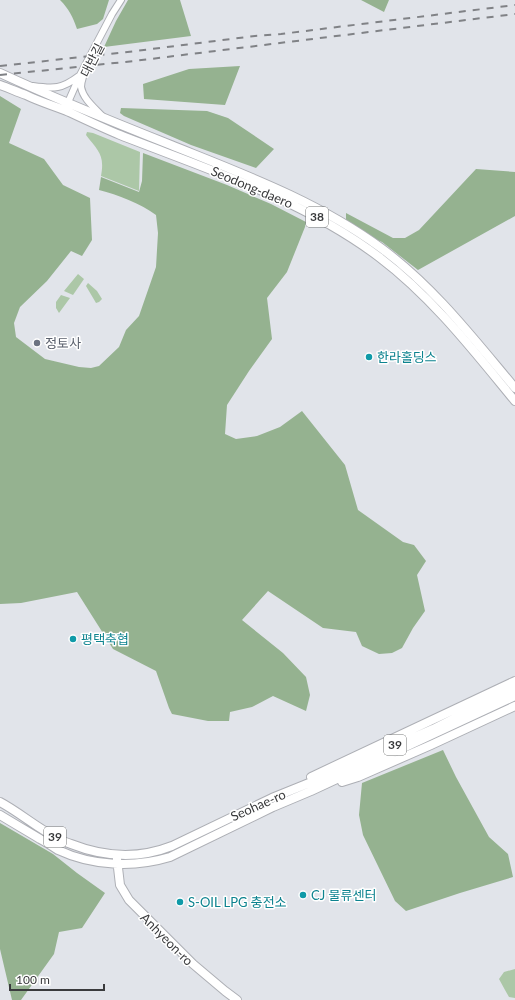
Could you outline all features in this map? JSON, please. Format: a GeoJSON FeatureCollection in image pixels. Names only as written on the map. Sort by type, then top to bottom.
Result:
{"type":"FeatureCollection","features":[{"type":"Feature","properties":{"kind":"main road","name":"Seodong-daero"},"geometry":{"type":"LineString","coordinates":[[0,73],[28,86],[119,134],[228,176],[274,196],[310,213],[352,237],[384,260],[426,297],[515,401]]}},
{"type":"Feature","properties":{"kind":"main road","name":"Seodong-daero"},"geometry":{"type":"LineString","coordinates":[[0,85],[104,118],[254,178],[325,213],[365,237],[407,269],[437,297],[464,326],[515,388]]}},
{"type":"Feature","properties":{"kind":"main road"},"geometry":{"type":"LineString","coordinates":[[272,798],[320,772],[515,681]]}},
{"type":"Feature","properties":{"kind":"main road","name":"Seohae-ro"},"geometry":{"type":"LineString","coordinates":[[0,802],[58,839],[82,848],[103,854],[117,855],[155,852],[272,798],[433,729],[515,688]]}},
{"type":"Feature","properties":{"kind":"main road","name":"Seohae-ro"},"geometry":{"type":"LineString","coordinates":[[0,815],[59,850],[81,858],[118,864],[153,862],[170,857],[273,807],[311,791],[515,696]]}},
{"type":"Feature","properties":{"kind":"main road"},"geometry":{"type":"LineString","coordinates":[[311,791],[358,777],[515,706]]}},
{"type":"Feature","properties":{"kind":"main road","name":"Anhyeon-ro"},"geometry":{"type":"LineString","coordinates":[[117,855],[120,885],[129,900],[193,964],[237,1000]]}},
{"type":"Feature","properties":{"kind":"street","name":"대반길"},"geometry":{"type":"LineString","coordinates":[[67,107],[82,76],[97,51],[112,14],[121,0]]}},
{"type":"Feature","properties":{"kind":"street"},"geometry":{"type":"LineString","coordinates":[[28,86],[49,88],[58,87],[67,85],[82,76]]}},
{"type":"Feature","properties":{"kind":"street"},"geometry":{"type":"LineString","coordinates":[[82,76],[81,86],[85,97],[104,118]]}},
{"type":"Feature","properties":{"kind":"green space"},"geometry":{"type":"Polygon","coordinates":[[[60,0],[109,0],[103,19],[97,24],[77,29],[70,13],[60,0]]]}},
{"type":"Feature","properties":{"kind":"green space"},"geometry":{"type":"Polygon","coordinates":[[[128,0],[180,0],[191,36],[104,47],[128,0]]]}},
{"type":"Feature","properties":{"kind":"green space"},"geometry":{"type":"Polygon","coordinates":[[[361,0],[389,0],[384,12],[361,0]]]}},
{"type":"Feature","properties":{"kind":"green space"},"geometry":{"type":"Polygon","coordinates":[[[240,66],[225,105],[144,99],[143,84],[189,69],[240,66]]]}},
{"type":"Feature","properties":{"kind":"green space"},"geometry":{"type":"Polygon","coordinates":[[[0,96],[21,109],[9,143],[44,159],[63,185],[90,198],[92,240],[82,256],[71,251],[47,281],[20,307],[14,323],[16,337],[45,359],[79,367],[91,368],[99,366],[119,347],[126,330],[139,316],[156,267],[158,233],[156,215],[129,200],[99,190],[101,177],[139,192],[142,181],[143,153],[227,185],[271,204],[306,222],[287,272],[267,298],[272,339],[227,405],[225,434],[236,439],[257,436],[280,427],[302,411],[345,465],[358,510],[403,542],[414,545],[426,561],[417,575],[425,611],[413,628],[402,648],[392,653],[379,654],[362,646],[356,632],[323,628],[268,591],[242,620],[283,653],[306,677],[310,695],[306,711],[273,696],[252,707],[230,712],[229,721],[208,721],[172,714],[156,671],[113,649],[77,592],[21,603],[0,604],[0,96]]]}},
{"type":"Feature","properties":{"kind":"green space"},"geometry":{"type":"Polygon","coordinates":[[[121,108],[207,111],[228,118],[274,149],[256,168],[191,145],[124,116],[120,113],[121,108]]]}},
{"type":"Feature","properties":{"kind":"green space"},"geometry":{"type":"Polygon","coordinates":[[[87,132],[140,152],[139,191],[101,176],[102,163],[100,153],[86,135],[87,132]]]}},
{"type":"Feature","properties":{"kind":"green space"},"geometry":{"type":"Polygon","coordinates":[[[476,169],[515,172],[515,216],[418,270],[382,242],[368,236],[346,220],[346,213],[393,238],[405,238],[419,230],[476,169]]]}},
{"type":"Feature","properties":{"kind":"green space"},"geometry":{"type":"Polygon","coordinates":[[[78,274],[84,279],[73,295],[64,291],[78,274]]]}},
{"type":"Feature","properties":{"kind":"green space"},"geometry":{"type":"Polygon","coordinates":[[[88,283],[97,291],[102,299],[99,302],[96,303],[86,286],[88,283]]]}},
{"type":"Feature","properties":{"kind":"green space"},"geometry":{"type":"Polygon","coordinates":[[[61,295],[70,298],[59,313],[56,308],[56,302],[61,295]]]}},
{"type":"Feature","properties":{"kind":"green space"},"geometry":{"type":"Polygon","coordinates":[[[443,750],[489,837],[508,854],[513,877],[406,911],[395,901],[363,835],[359,815],[362,783],[443,750]]]}},
{"type":"Feature","properties":{"kind":"green space"},"geometry":{"type":"Polygon","coordinates":[[[0,823],[53,854],[105,893],[82,928],[59,932],[54,954],[21,1000],[12,1000],[0,949],[0,823]]]}},
{"type":"Feature","properties":{"kind":"green space"},"geometry":{"type":"Polygon","coordinates":[[[515,969],[515,998],[509,997],[499,979],[504,972],[515,969]]]}},
{"type":"Feature","properties":{"kind":"railway"},"geometry":{"type":"LineString","coordinates":[[0,66],[281,34],[515,5]]}},
{"type":"Feature","properties":{"kind":"railway"},"geometry":{"type":"LineString","coordinates":[[0,75],[134,61],[515,14]]}},
{"type":"Feature","properties":{"kind":"place","name":"정토사"},"geometry":{"type":"Point","coordinates":[37,343]}},
{"type":"Feature","properties":{"kind":"place","name":"한라홀딩스"},"geometry":{"type":"Point","coordinates":[369,357]}},
{"type":"Feature","properties":{"kind":"place","name":"평택축협"},"geometry":{"type":"Point","coordinates":[73,639]}},
{"type":"Feature","properties":{"kind":"place","name":"CJ 물류센터"},"geometry":{"type":"Point","coordinates":[303,895]}},
{"type":"Feature","properties":{"kind":"place","name":"S-OIL LPG 충전소"},"geometry":{"type":"Point","coordinates":[180,902]}}]}
